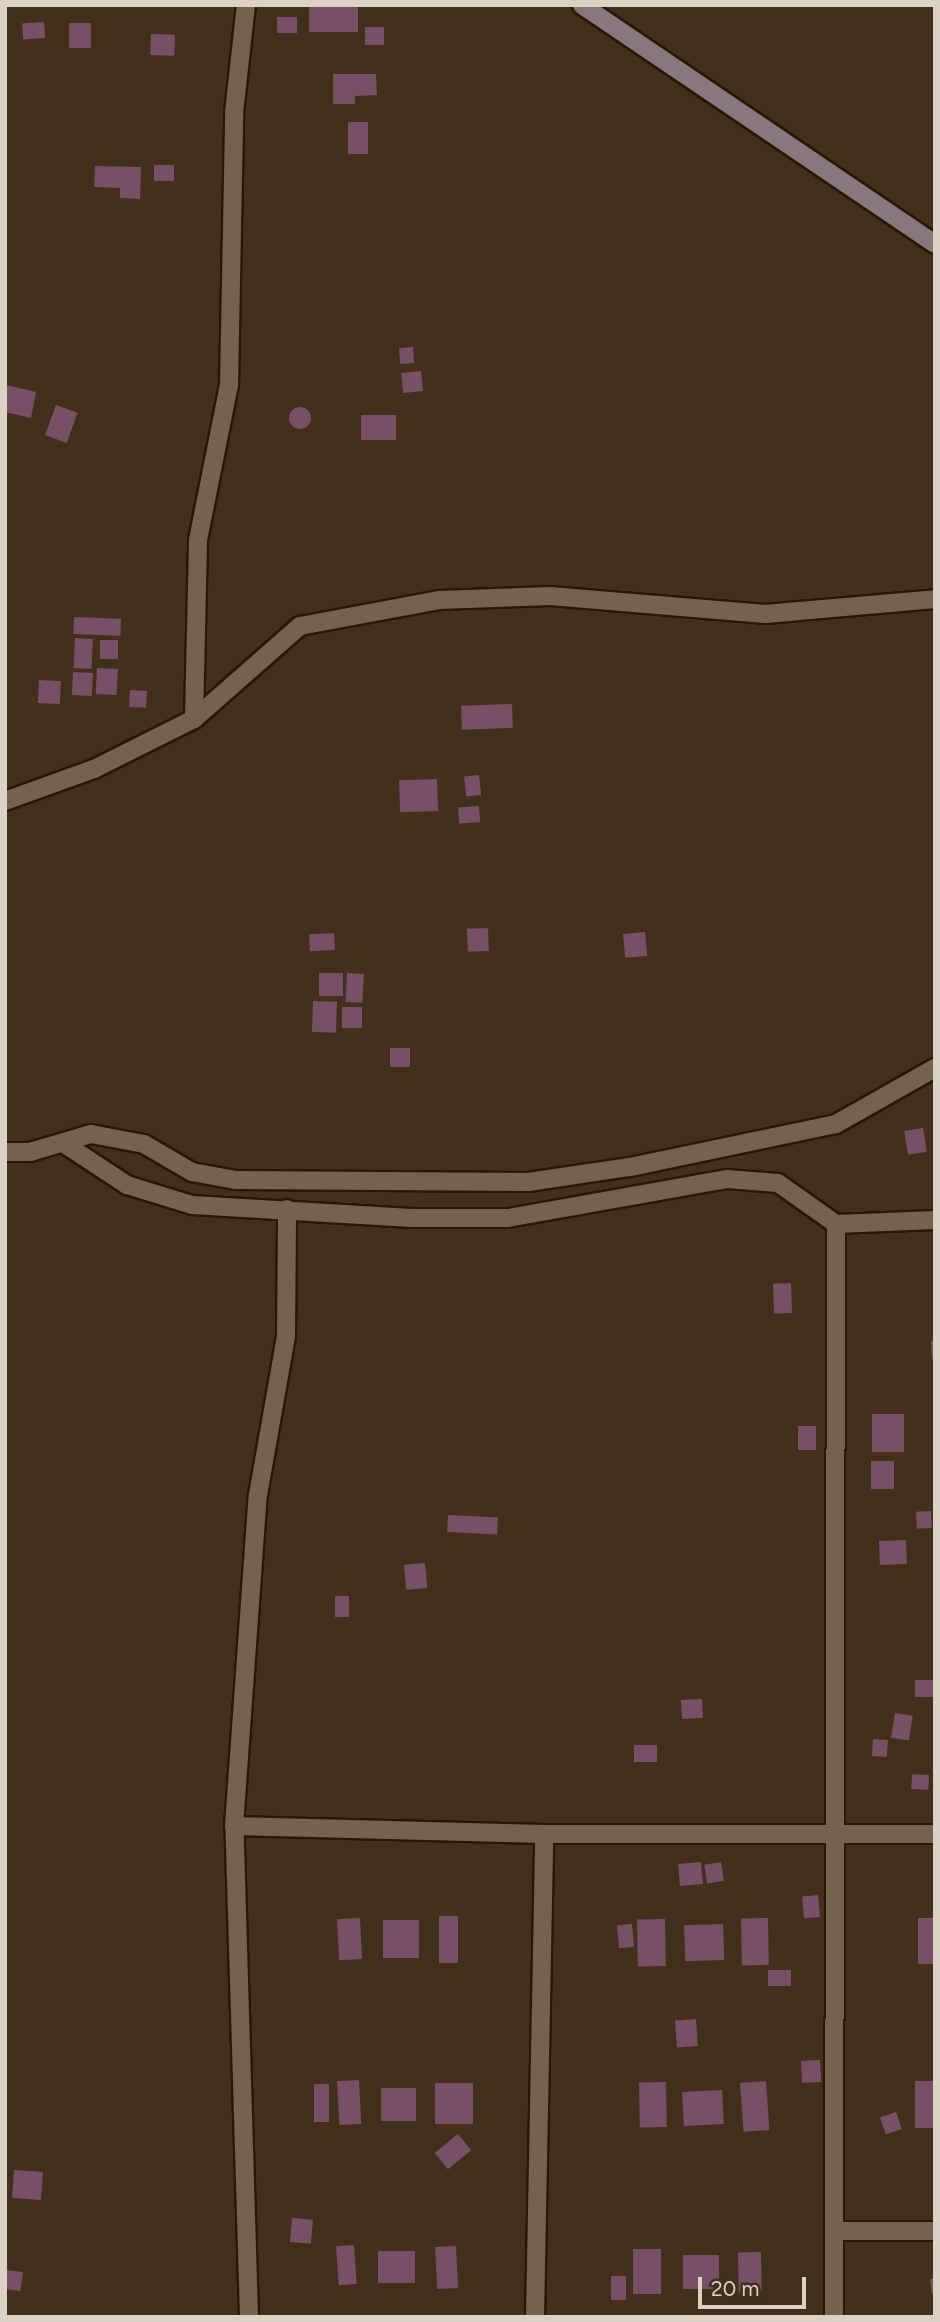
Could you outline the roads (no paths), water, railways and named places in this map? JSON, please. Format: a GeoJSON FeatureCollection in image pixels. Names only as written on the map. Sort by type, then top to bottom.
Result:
{"type":"FeatureCollection","features":[{"type":"Feature","properties":{"kind":"street"},"geometry":{"type":"LineString","coordinates":[[194,719],[198,540],[229,385],[234,113],[246,5]]}},
{"type":"Feature","properties":{"kind":"street"},"geometry":{"type":"LineString","coordinates":[[582,5],[935,244]]}},
{"type":"Feature","properties":{"kind":"street"},"geometry":{"type":"LineString","coordinates":[[5,801],[94,769],[194,719],[300,626],[439,600],[550,596],[765,614],[935,599]]}},
{"type":"Feature","properties":{"kind":"street"},"geometry":{"type":"LineString","coordinates":[[5,1152],[30,1152],[91,1135],[120,1136],[144,1144],[192,1172],[236,1180],[528,1182],[630,1167],[836,1124],[935,1068]]}},
{"type":"Feature","properties":{"kind":"street"},"geometry":{"type":"LineString","coordinates":[[63,1143],[127,1185],[192,1205],[411,1219],[508,1218],[727,1179],[778,1183],[836,1224],[935,1220]]}},
{"type":"Feature","properties":{"kind":"street"},"geometry":{"type":"LineString","coordinates":[[249,2317],[234,1826],[258,1495],[286,1336],[287,1209]]}},
{"type":"Feature","properties":{"kind":"street"},"geometry":{"type":"LineString","coordinates":[[834,2317],[837,1834],[836,1224]]}},
{"type":"Feature","properties":{"kind":"street"},"geometry":{"type":"LineString","coordinates":[[234,1826],[544,1834],[935,1834]]}},
{"type":"Feature","properties":{"kind":"street"},"geometry":{"type":"LineString","coordinates":[[535,2317],[544,1834]]}},
{"type":"Feature","properties":{"kind":"street"},"geometry":{"type":"LineString","coordinates":[[834,2231],[935,2231]]}}]}
